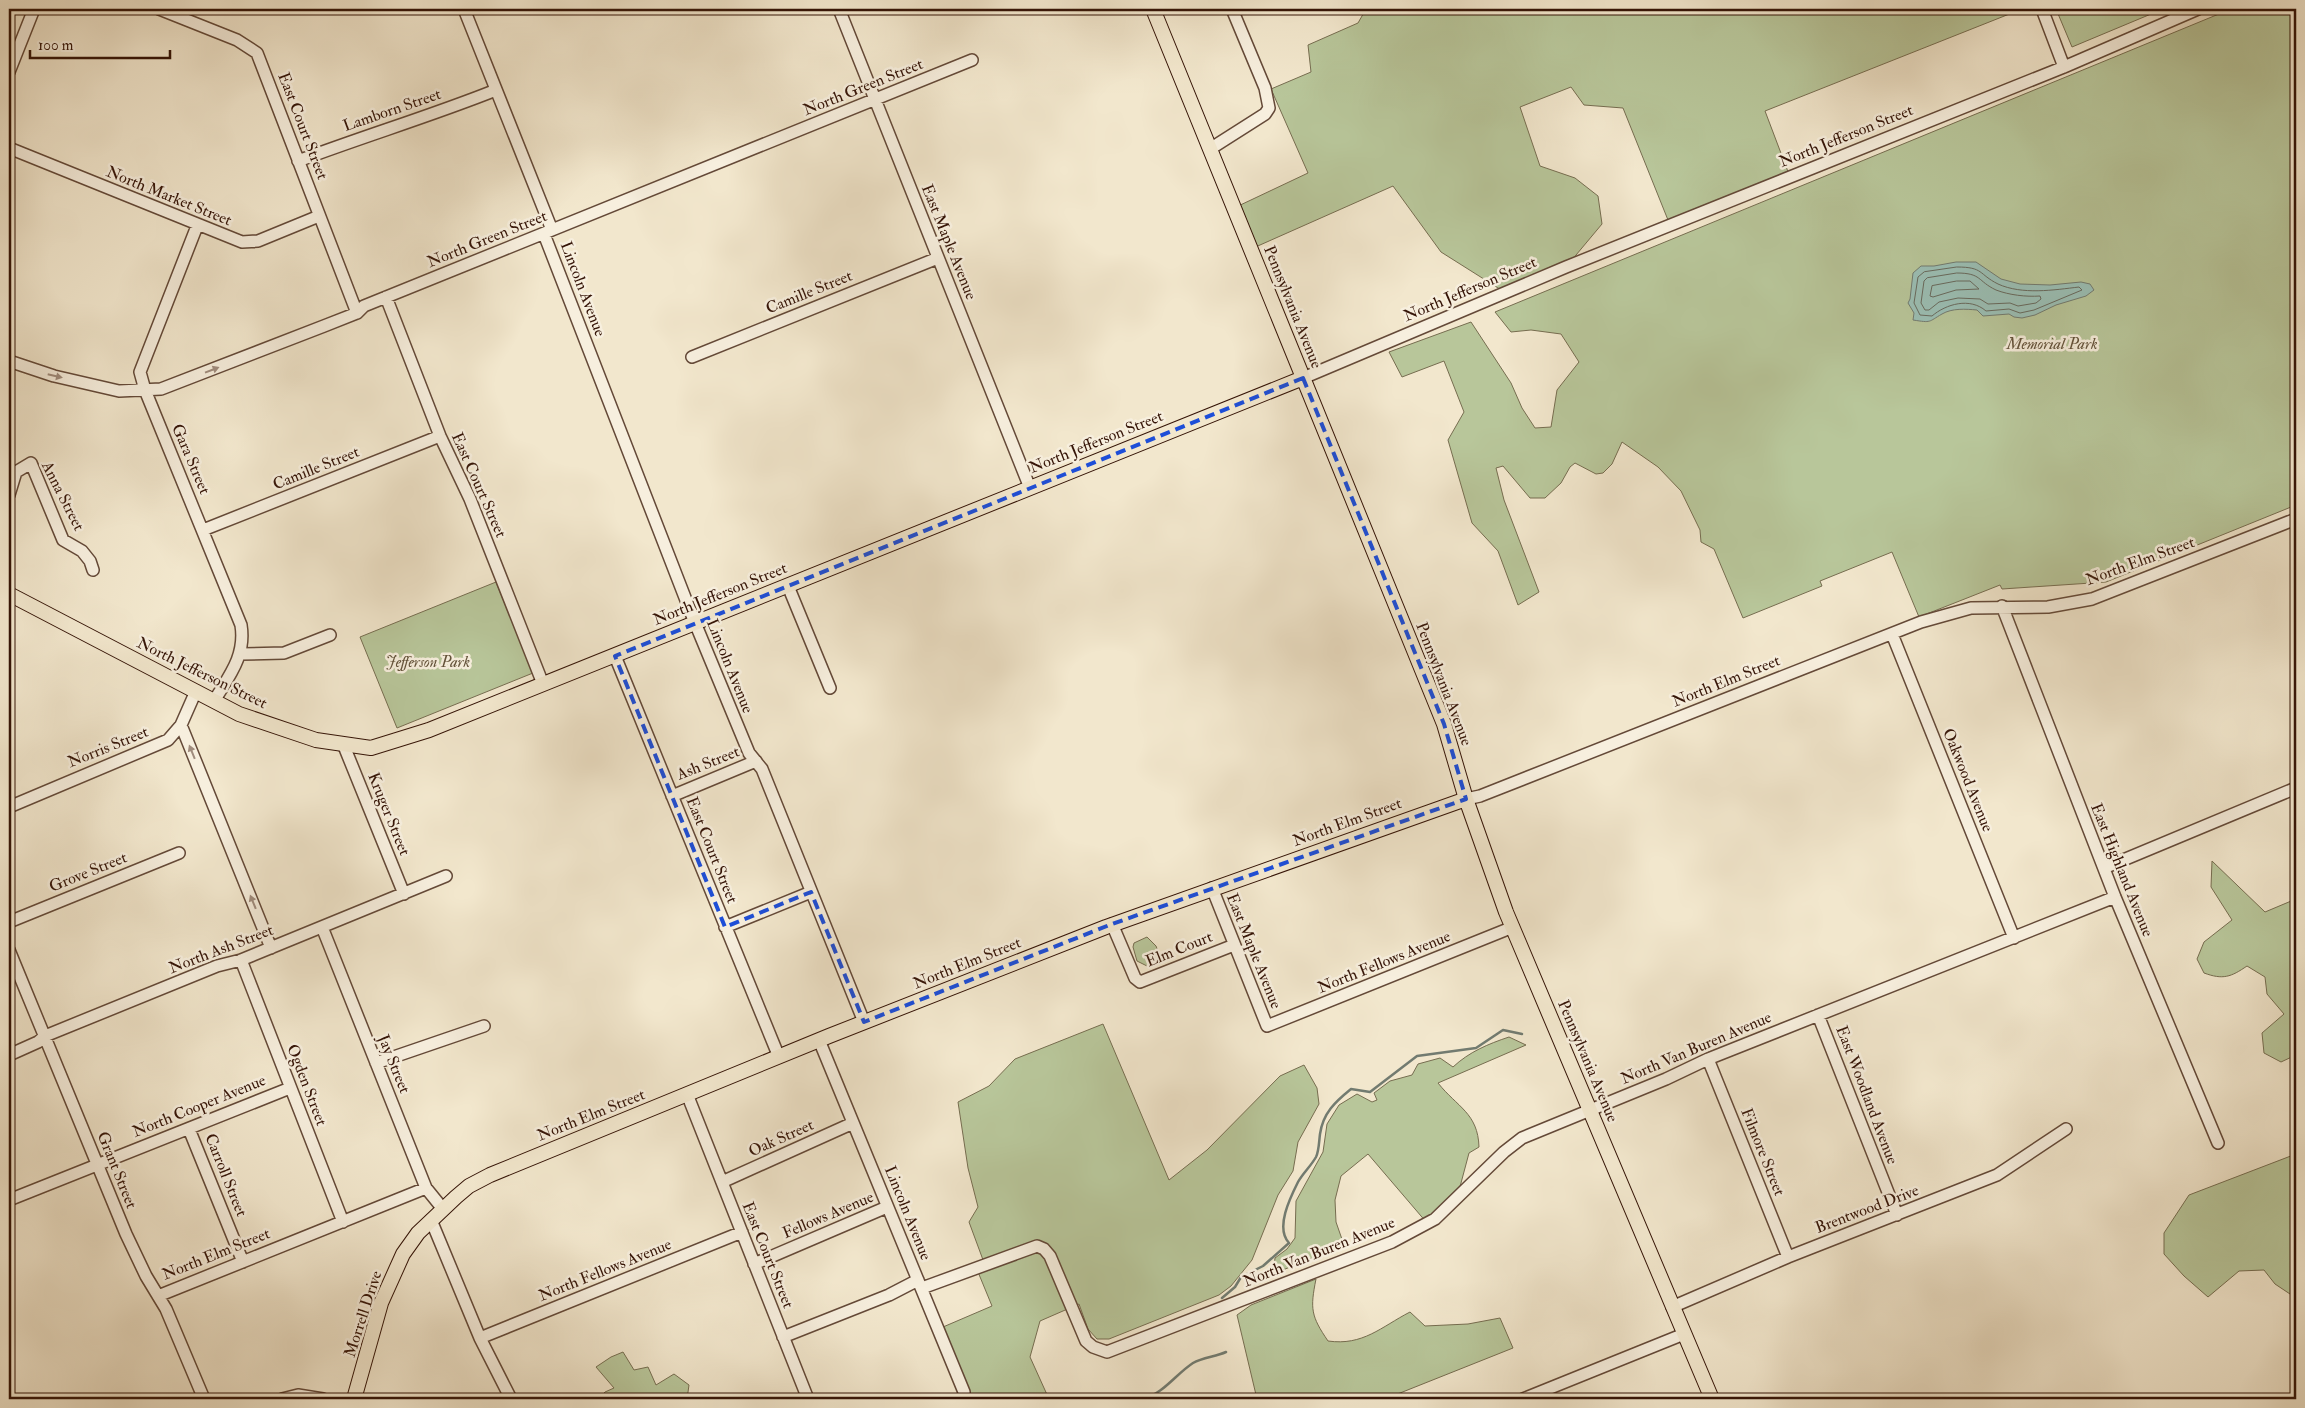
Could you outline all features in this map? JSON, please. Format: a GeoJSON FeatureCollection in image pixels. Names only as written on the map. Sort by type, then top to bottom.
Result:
{"type":"FeatureCollection","features":[{"type":"Feature","properties":{"kind":"main road","name":"Pennsylvania Avenue"},"geometry":{"type":"LineString","coordinates":[[1153,9],[1444,724],[1466,799],[1513,927],[1712,1399]]}},
{"type":"Feature","properties":{"kind":"main road","name":"North Jefferson Street"},"geometry":{"type":"LineString","coordinates":[[9,594],[239,714],[316,740],[344,746],[372,748],[394,743],[615,656],[1303,378]]}},
{"type":"Feature","properties":{"kind":"main road","name":"North Elm Street"},"geometry":{"type":"LineString","coordinates":[[431,1220],[469,1186],[490,1175],[819,1040],[1112,924],[1466,799]]}},
{"type":"Feature","properties":{"kind":"main road","name":"Morrell Drive"},"geometry":{"type":"LineString","coordinates":[[354,1399],[387,1288],[403,1254],[431,1220]]}},
{"type":"Feature","properties":{"kind":"street"},"geometry":{"type":"LineString","coordinates":[[9,72],[34,9]]}},
{"type":"Feature","properties":{"kind":"street","name":"East Court Street"},"geometry":{"type":"LineString","coordinates":[[159,9],[237,40],[257,53],[356,313]]}},
{"type":"Feature","properties":{"kind":"street","name":"Lincoln Avenue"},"geometry":{"type":"LineString","coordinates":[[464,9],[695,623],[749,753],[762,769],[864,1022]]}},
{"type":"Feature","properties":{"kind":"street","name":"East Maple Avenue"},"geometry":{"type":"LineString","coordinates":[[839,9],[1030,488]]}},
{"type":"Feature","properties":{"kind":"street"},"geometry":{"type":"LineString","coordinates":[[1210,149],[1266,114],[1269,108],[1265,88],[1232,9]]}},
{"type":"Feature","properties":{"kind":"street"},"geometry":{"type":"LineString","coordinates":[[2042,9],[2064,67]]}},
{"type":"Feature","properties":{"kind":"street","name":"North Jefferson Street"},"geometry":{"type":"LineString","coordinates":[[1303,378],[1566,267],[2064,67],[2078,59],[2198,9]]}},
{"type":"Feature","properties":{"kind":"street","name":"North Green Street"},"geometry":{"type":"LineString","coordinates":[[9,361],[54,376],[112,390],[161,389],[356,313],[364,306],[972,60]]}},
{"type":"Feature","properties":{"kind":"street","name":"Lamborn Street"},"geometry":{"type":"LineString","coordinates":[[298,161],[368,135],[434,114],[496,90]]}},
{"type":"Feature","properties":{"kind":"street","name":"North Market Street"},"geometry":{"type":"LineString","coordinates":[[9,148],[198,226],[242,242],[253,242],[319,216]]}},
{"type":"Feature","properties":{"kind":"street","name":"Gara Street"},"geometry":{"type":"LineString","coordinates":[[198,226],[140,372],[145,390],[241,625],[243,638],[241,654],[214,701]]}},
{"type":"Feature","properties":{"kind":"street","name":"Camille Street"},"geometry":{"type":"LineString","coordinates":[[692,357],[938,258]]}},
{"type":"Feature","properties":{"kind":"street","name":"East Court Street"},"geometry":{"type":"LineString","coordinates":[[386,298],[440,436],[470,499],[543,684]]}},
{"type":"Feature","properties":{"kind":"street","name":"Camille Street"},"geometry":{"type":"LineString","coordinates":[[203,530],[440,436]]}},
{"type":"Feature","properties":{"kind":"street","name":"Anna Street"},"geometry":{"type":"LineString","coordinates":[[9,495],[16,472],[31,463],[63,540],[82,551],[90,561],[93,570]]}},
{"type":"Feature","properties":{"kind":"street","name":"North Elm Street"},"geometry":{"type":"LineString","coordinates":[[1466,799],[1480,796],[1922,622],[1971,608],[2002,606],[2048,607],[2092,599],[2296,519]]}},
{"type":"Feature","properties":{"kind":"street"},"geometry":{"type":"LineString","coordinates":[[788,586],[830,688]]}},
{"type":"Feature","properties":{"kind":"street","name":"East Highland Avenue"},"geometry":{"type":"LineString","coordinates":[[2002,606],[2115,897],[2218,1142]]}},
{"type":"Feature","properties":{"kind":"street","name":"Oakwood Avenue"},"geometry":{"type":"LineString","coordinates":[[1892,634],[2014,938]]}},
{"type":"Feature","properties":{"kind":"street"},"geometry":{"type":"LineString","coordinates":[[241,654],[284,653],[330,635]]}},
{"type":"Feature","properties":{"kind":"street","name":"East Court Street"},"geometry":{"type":"LineString","coordinates":[[615,656],[778,1057]]}},
{"type":"Feature","properties":{"kind":"street","name":"Norris Street"},"geometry":{"type":"LineString","coordinates":[[9,806],[168,740],[181,725],[196,691]]}},
{"type":"Feature","properties":{"kind":"street"},"geometry":{"type":"LineString","coordinates":[[181,725],[271,948]]}},
{"type":"Feature","properties":{"kind":"street","name":"Kruger Street"},"geometry":{"type":"LineString","coordinates":[[344,746],[404,894]]}},
{"type":"Feature","properties":{"kind":"street","name":"Ash Street"},"geometry":{"type":"LineString","coordinates":[[672,796],[756,761]]}},
{"type":"Feature","properties":{"kind":"street"},"geometry":{"type":"LineString","coordinates":[[2104,868],[2296,788]]}},
{"type":"Feature","properties":{"kind":"street","name":"Grove Street"},"geometry":{"type":"LineString","coordinates":[[9,922],[179,853]]}},
{"type":"Feature","properties":{"kind":"street","name":"North Ash Street"},"geometry":{"type":"LineString","coordinates":[[9,1055],[38,1042],[44,1036],[218,966],[241,960],[446,876]]}},
{"type":"Feature","properties":{"kind":"street","name":"East Maple Avenue"},"geometry":{"type":"LineString","coordinates":[[1212,888],[1267,1026]]}},
{"type":"Feature","properties":{"kind":"street"},"geometry":{"type":"LineString","coordinates":[[726,927],[811,892]]}},
{"type":"Feature","properties":{"kind":"street","name":"North Van Buren Avenue"},"geometry":{"type":"LineString","coordinates":[[920,1284],[1037,1246],[1044,1249],[1050,1256],[1081,1333],[1093,1347],[1107,1352],[1392,1242],[1435,1219],[1504,1152],[1522,1138],[1666,1079],[1708,1059],[2115,897]]}},
{"type":"Feature","properties":{"kind":"street","name":"Elm Court"},"geometry":{"type":"LineString","coordinates":[[1112,924],[1135,978],[1140,982],[1234,945]]}},
{"type":"Feature","properties":{"kind":"street","name":"Jay Street"},"geometry":{"type":"LineString","coordinates":[[322,927],[426,1188],[443,1209]]}},
{"type":"Feature","properties":{"kind":"street","name":"North Fellows Avenue"},"geometry":{"type":"LineString","coordinates":[[1267,1026],[1513,927]]}},
{"type":"Feature","properties":{"kind":"street","name":"Grant Street"},"geometry":{"type":"LineString","coordinates":[[9,950],[13,970],[44,1036],[126,1234],[166,1309],[204,1399]]}},
{"type":"Feature","properties":{"kind":"street","name":"Ogden Street"},"geometry":{"type":"LineString","coordinates":[[241,960],[342,1222]]}},
{"type":"Feature","properties":{"kind":"street","name":"East Woodland Avenue"},"geometry":{"type":"LineString","coordinates":[[1818,1015],[1897,1215]]}},
{"type":"Feature","properties":{"kind":"street"},"geometry":{"type":"LineString","coordinates":[[376,1063],[484,1026]]}},
{"type":"Feature","properties":{"kind":"street","name":"Lincoln Avenue"},"geometry":{"type":"LineString","coordinates":[[819,1040],[964,1392],[964,1399]]}},
{"type":"Feature","properties":{"kind":"street","name":"Filmore Street"},"geometry":{"type":"LineString","coordinates":[[1708,1059],[1788,1257]]}},
{"type":"Feature","properties":{"kind":"street","name":"North Cooper Avenue"},"geometry":{"type":"LineString","coordinates":[[9,1200],[290,1088]]}},
{"type":"Feature","properties":{"kind":"street","name":"East Court Street"},"geometry":{"type":"LineString","coordinates":[[687,1094],[808,1399]]}},
{"type":"Feature","properties":{"kind":"street","name":"Oak Street"},"geometry":{"type":"LineString","coordinates":[[722,1182],[853,1123]]}},
{"type":"Feature","properties":{"kind":"street","name":"Carroll Street"},"geometry":{"type":"LineString","coordinates":[[189,1128],[244,1262]]}},
{"type":"Feature","properties":{"kind":"street","name":"Brentwood Drive"},"geometry":{"type":"LineString","coordinates":[[1672,1307],[1788,1257],[1997,1175],[2066,1129]]}},
{"type":"Feature","properties":{"kind":"street","name":"North Elm Street"},"geometry":{"type":"LineString","coordinates":[[158,1296],[426,1188]]}},
{"type":"Feature","properties":{"kind":"street","name":"Fellows Avenue"},"geometry":{"type":"LineString","coordinates":[[754,1264],[887,1207]]}},
{"type":"Feature","properties":{"kind":"street"},"geometry":{"type":"LineString","coordinates":[[431,1220],[480,1338],[511,1399]]}},
{"type":"Feature","properties":{"kind":"street","name":"North Fellows Avenue"},"geometry":{"type":"LineString","coordinates":[[480,1338],[742,1232]]}},
{"type":"Feature","properties":{"kind":"street"},"geometry":{"type":"LineString","coordinates":[[783,1337],[920,1284]]}},
{"type":"Feature","properties":{"kind":"street"},"geometry":{"type":"LineString","coordinates":[[1523,1399],[1684,1334]]}},
{"type":"Feature","properties":{"kind":"street"},"geometry":{"type":"LineString","coordinates":[[282,1399],[298,1395],[323,1399]]}},
{"type":"Feature","properties":{"kind":"highlighted area"},"geometry":{"type":"Polygon","coordinates":[[[1303,378],[1444,724],[1466,799],[1112,924],[864,1022],[811,892],[725,927],[615,656],[1303,378]]]}},
{"type":"Feature","properties":{"kind":"green space"},"geometry":{"type":"Polygon","coordinates":[[[1366,9],[2022,9],[1765,111],[1790,177],[1670,225],[1623,108],[1584,105],[1571,87],[1520,107],[1540,166],[1575,178],[1598,196],[1602,224],[1566,267],[1506,293],[1441,252],[1393,186],[1251,249],[1234,208],[1308,173],[1271,89],[1311,72],[1308,45],[1358,23],[1366,9]]]}},
{"type":"Feature","properties":{"kind":"green space"},"geometry":{"type":"Polygon","coordinates":[[[2056,9],[2163,9],[2072,47],[2056,9]]]}},
{"type":"Feature","properties":{"kind":"green space","name":"Memorial Park"},"geometry":{"type":"Polygon","coordinates":[[[2231,9],[2296,9],[2296,505],[2106,582],[2002,589],[2000,585],[1919,617],[1892,552],[1820,581],[1822,586],[1743,618],[1714,549],[1701,542],[1700,530],[1681,491],[1658,467],[1622,442],[1612,464],[1603,473],[1596,474],[1575,463],[1570,467],[1561,483],[1545,498],[1530,498],[1503,466],[1496,468],[1504,500],[1539,592],[1518,605],[1498,551],[1472,523],[1448,440],[1464,412],[1444,361],[1402,377],[1389,352],[1471,322],[1511,383],[1522,408],[1535,428],[1551,427],[1557,390],[1579,362],[1561,334],[1531,330],[1511,332],[1495,312],[2231,9]]]}},
{"type":"Feature","properties":{"kind":"green space","name":"Jefferson Park"},"geometry":{"type":"Polygon","coordinates":[[[496,582],[533,673],[397,728],[360,637],[496,582]]]}},
{"type":"Feature","properties":{"kind":"green space"},"geometry":{"type":"Polygon","coordinates":[[[2212,861],[2265,912],[2296,899],[2296,1055],[2281,1062],[2264,1053],[2262,1033],[2284,1014],[2267,994],[2265,977],[2247,966],[2227,976],[2211,975],[2204,973],[2197,959],[2204,942],[2232,920],[2211,887],[2212,861]]]}},
{"type":"Feature","properties":{"kind":"green space"},"geometry":{"type":"Polygon","coordinates":[[[1147,937],[1156,946],[1161,959],[1147,966],[1137,961],[1133,947],[1134,943],[1147,937]]]}},
{"type":"Feature","properties":{"kind":"green space"},"geometry":{"type":"Polygon","coordinates":[[[1103,1024],[1169,1180],[1207,1150],[1280,1076],[1304,1065],[1317,1088],[1319,1104],[1298,1142],[1293,1171],[1278,1195],[1252,1260],[1231,1286],[1219,1295],[1109,1339],[1097,1339],[1088,1329],[1079,1304],[1040,1321],[1030,1357],[1049,1399],[973,1399],[943,1327],[992,1306],[978,1272],[986,1268],[969,1222],[978,1207],[968,1168],[958,1102],[989,1086],[1015,1059],[1103,1024]]]}},
{"type":"Feature","properties":{"kind":"green space"},"geometry":{"type":"Polygon","coordinates":[[[1509,1037],[1526,1045],[1438,1083],[1471,1118],[1478,1135],[1479,1147],[1469,1153],[1457,1198],[1427,1223],[1368,1154],[1341,1176],[1335,1200],[1336,1222],[1344,1245],[1273,1274],[1275,1258],[1287,1249],[1295,1238],[1296,1201],[1323,1152],[1327,1124],[1339,1105],[1357,1094],[1372,1102],[1377,1100],[1374,1093],[1390,1081],[1412,1075],[1418,1064],[1440,1058],[1453,1067],[1479,1049],[1509,1037]]]}},
{"type":"Feature","properties":{"kind":"green space"},"geometry":{"type":"Polygon","coordinates":[[[2296,1154],[2296,1298],[2275,1284],[2264,1270],[2239,1271],[2208,1297],[2184,1276],[2164,1254],[2164,1233],[2189,1195],[2296,1154]]]}},
{"type":"Feature","properties":{"kind":"green space"},"geometry":{"type":"Polygon","coordinates":[[[1316,1279],[1313,1312],[1318,1325],[1328,1341],[1352,1341],[1362,1338],[1410,1312],[1425,1326],[1468,1324],[1500,1318],[1513,1348],[1385,1399],[1257,1399],[1237,1315],[1251,1305],[1316,1279]]]}},
{"type":"Feature","properties":{"kind":"green space"},"geometry":{"type":"Polygon","coordinates":[[[623,1352],[634,1370],[648,1367],[656,1385],[674,1374],[689,1385],[687,1399],[598,1399],[605,1392],[614,1388],[596,1367],[623,1352]]]}},
{"type":"Feature","properties":{"kind":"water"},"geometry":{"type":"Polygon","coordinates":[[[1976,262],[2001,279],[2020,284],[2050,285],[2081,282],[2090,284],[2094,290],[2086,296],[2022,318],[2009,314],[1983,316],[1977,310],[1964,309],[1946,312],[1929,321],[1913,320],[1914,313],[1908,303],[1913,273],[1921,266],[1976,262]]]}},
{"type":"Feature","properties":{"kind":"waterway"},"geometry":{"type":"LineString","coordinates":[[1222,1298],[1235,1287],[1241,1277],[1263,1266],[1289,1243],[1283,1229],[1288,1204],[1298,1182],[1316,1157],[1320,1134],[1327,1114],[1345,1094],[1351,1089],[1370,1092],[1417,1056],[1476,1048],[1503,1030],[1522,1034]]}},
{"type":"Feature","properties":{"kind":"waterway"},"geometry":{"type":"LineString","coordinates":[[1143,1399],[1157,1393],[1193,1363],[1226,1352]]}}]}
